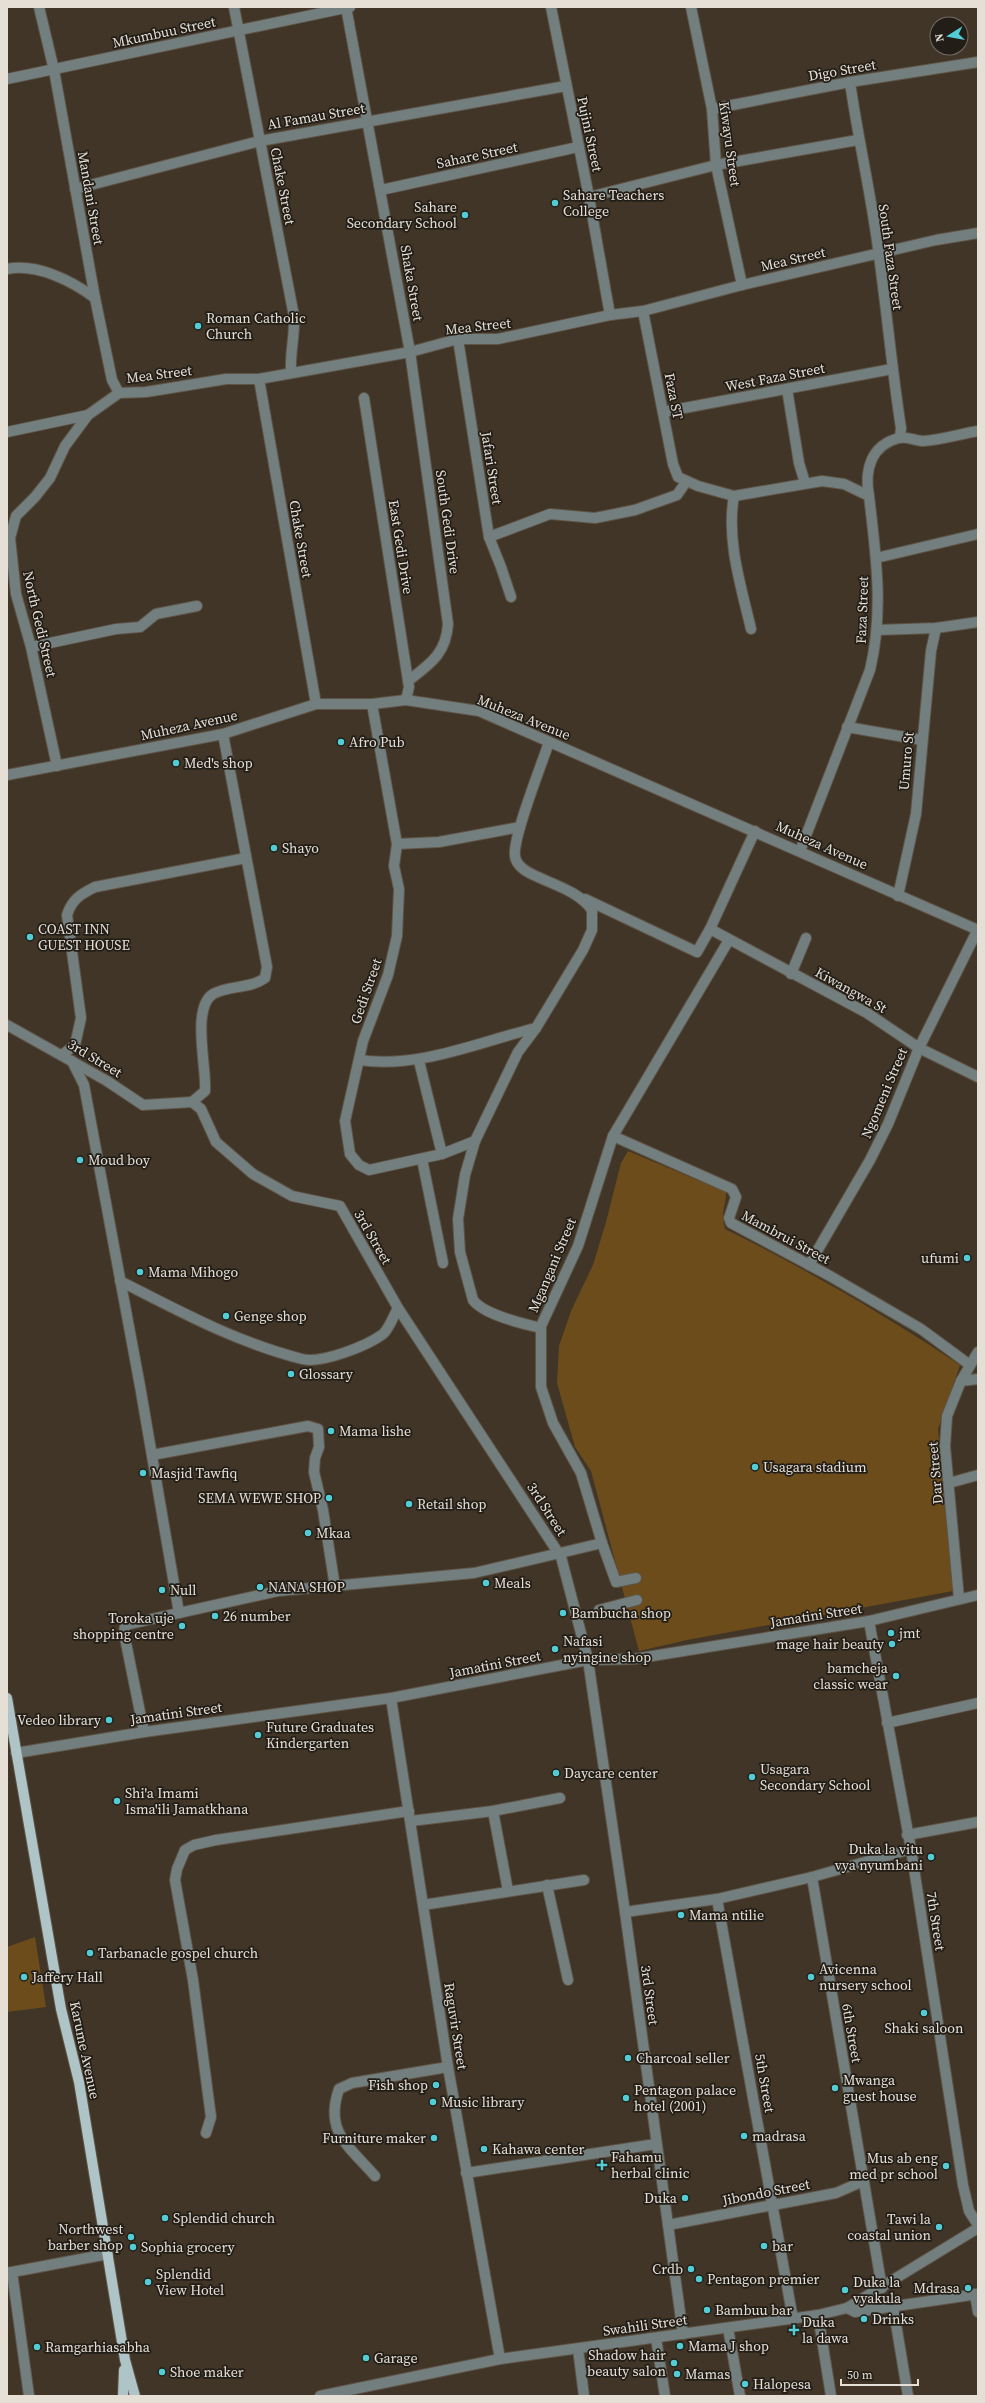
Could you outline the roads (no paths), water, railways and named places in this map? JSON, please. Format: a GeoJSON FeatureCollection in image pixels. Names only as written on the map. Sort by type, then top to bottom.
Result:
{"type":"FeatureCollection","features":[{"type":"Feature","properties":{"kind":"main road","name":"Karume Avenue"},"geometry":{"type":"LineString","coordinates":[[7,1698],[9,1718],[61,2009],[79,2082],[125,2360],[135,2396]]}},
{"type":"Feature","properties":{"kind":"main road","name":"Karume Avenue"},"geometry":{"type":"LineString","coordinates":[[123,2396],[125,2360]]}},
{"type":"Feature","properties":{"kind":"street","name":"Mandani Street"},"geometry":{"type":"LineString","coordinates":[[39,7],[54,70],[95,298],[112,380],[119,393]]}},
{"type":"Feature","properties":{"kind":"street","name":"Chake Street"},"geometry":{"type":"LineString","coordinates":[[234,7],[294,316],[294,339],[290,352],[291,372]]}},
{"type":"Feature","properties":{"kind":"street","name":"Mkumbuu Street"},"geometry":{"type":"LineString","coordinates":[[7,79],[348,7]]}},
{"type":"Feature","properties":{"kind":"street","name":"Shaka Street"},"geometry":{"type":"LineString","coordinates":[[348,7],[410,352]]}},
{"type":"Feature","properties":{"kind":"street","name":"Pujini Street"},"geometry":{"type":"LineString","coordinates":[[551,7],[589,197],[610,315]]}},
{"type":"Feature","properties":{"kind":"street","name":"Kiwayu Street"},"geometry":{"type":"LineString","coordinates":[[691,7],[712,109],[716,165],[742,285]]}},
{"type":"Feature","properties":{"kind":"street","name":"Digo Street"},"geometry":{"type":"LineString","coordinates":[[712,109],[850,82],[978,62]]}},
{"type":"Feature","properties":{"kind":"street","name":"South Faza Street"},"geometry":{"type":"LineString","coordinates":[[850,82],[858,140],[879,254],[892,369],[901,428],[900,438]]}},
{"type":"Feature","properties":{"kind":"street","name":"Al Famau Street"},"geometry":{"type":"LineString","coordinates":[[75,189],[260,141],[566,86]]}},
{"type":"Feature","properties":{"kind":"street"},"geometry":{"type":"LineString","coordinates":[[589,197],[716,165],[858,140]]}},
{"type":"Feature","properties":{"kind":"street","name":"Sahare Street"},"geometry":{"type":"LineString","coordinates":[[381,190],[578,147]]}},
{"type":"Feature","properties":{"kind":"street","name":"Mea Street"},"geometry":{"type":"LineString","coordinates":[[7,432],[88,416],[119,393],[146,392],[226,379],[259,379],[291,372],[410,352],[458,339],[498,340],[610,315],[643,311],[742,285],[936,240],[978,233]]}},
{"type":"Feature","properties":{"kind":"street"},"geometry":{"type":"LineString","coordinates":[[7,269],[32,269],[82,288],[95,298]]}},
{"type":"Feature","properties":{"kind":"street","name":"Faza ST"},"geometry":{"type":"LineString","coordinates":[[643,311],[673,464],[678,477],[686,482]]}},
{"type":"Feature","properties":{"kind":"street","name":"Jafari Street"},"geometry":{"type":"LineString","coordinates":[[458,339],[488,537],[501,567],[511,597]]}},
{"type":"Feature","properties":{"kind":"street","name":"South Gedi Drive"},"geometry":{"type":"LineString","coordinates":[[408,681],[435,661],[447,640],[448,624],[410,352]]}},
{"type":"Feature","properties":{"kind":"street","name":"West Faza Street"},"geometry":{"type":"LineString","coordinates":[[663,412],[787,390],[805,384],[892,369]]}},
{"type":"Feature","properties":{"kind":"street","name":"Chake Street"},"geometry":{"type":"LineString","coordinates":[[259,379],[316,704]]}},
{"type":"Feature","properties":{"kind":"street"},"geometry":{"type":"LineString","coordinates":[[787,390],[799,463],[805,483]]}},
{"type":"Feature","properties":{"kind":"street","name":"East Gedi Drive"},"geometry":{"type":"LineString","coordinates":[[364,398],[408,681],[406,700]]}},
{"type":"Feature","properties":{"kind":"street","name":"North Gedi Street"},"geometry":{"type":"LineString","coordinates":[[57,766],[31,647],[16,594],[10,538],[16,516],[35,497],[50,478],[65,446],[88,416]]}},
{"type":"Feature","properties":{"kind":"street"},"geometry":{"type":"LineString","coordinates":[[900,438],[923,441],[978,431]]}},
{"type":"Feature","properties":{"kind":"street","name":"Faza Street"},"geometry":{"type":"LineString","coordinates":[[800,851],[870,670],[877,643],[879,584],[870,496],[867,484],[870,460],[883,444],[900,438]]}},
{"type":"Feature","properties":{"kind":"street"},"geometry":{"type":"LineString","coordinates":[[488,537],[550,514],[595,518],[635,510],[677,495],[686,482],[734,496],[822,481],[844,484],[870,496]]}},
{"type":"Feature","properties":{"kind":"street"},"geometry":{"type":"LineString","coordinates":[[734,496],[731,517],[734,556],[751,629]]}},
{"type":"Feature","properties":{"kind":"street"},"geometry":{"type":"LineString","coordinates":[[876,558],[978,534]]}},
{"type":"Feature","properties":{"kind":"street"},"geometry":{"type":"LineString","coordinates":[[31,647],[116,629],[140,627],[156,614],[197,606]]}},
{"type":"Feature","properties":{"kind":"street"},"geometry":{"type":"LineString","coordinates":[[877,630],[936,628],[978,622]]}},
{"type":"Feature","properties":{"kind":"street","name":"Umuro St"},"geometry":{"type":"LineString","coordinates":[[898,896],[916,814],[931,651],[936,628]]}},
{"type":"Feature","properties":{"kind":"street","name":"Muheza Avenue"},"geometry":{"type":"LineString","coordinates":[[7,775],[223,734],[316,704],[372,704],[406,700],[479,711],[978,930]]}},
{"type":"Feature","properties":{"kind":"street","name":"Gedi Street"},"geometry":{"type":"LineString","coordinates":[[372,704],[397,844],[394,866],[399,889],[398,936],[388,975],[363,1041],[345,1121],[350,1154],[360,1165],[369,1170],[442,1154],[475,1141]]}},
{"type":"Feature","properties":{"kind":"street"},"geometry":{"type":"LineString","coordinates":[[847,727],[922,740]]}},
{"type":"Feature","properties":{"kind":"street"},"geometry":{"type":"LineString","coordinates":[[192,1102],[205,1091],[201,1014],[207,1000],[214,994],[260,982],[266,978],[267,967],[223,734]]}},
{"type":"Feature","properties":{"kind":"street"},"geometry":{"type":"LineString","coordinates":[[549,742],[520,828],[514,856],[519,865],[529,873],[696,952],[710,928],[755,831]]}},
{"type":"Feature","properties":{"kind":"street"},"geometry":{"type":"LineString","coordinates":[[397,844],[439,842],[520,828]]}},
{"type":"Feature","properties":{"kind":"street"},"geometry":{"type":"LineString","coordinates":[[62,1054],[75,1044],[81,1018],[67,915],[71,903],[81,894],[95,887],[246,858]]}},
{"type":"Feature","properties":{"kind":"street"},"geometry":{"type":"LineString","coordinates":[[541,1328],[523,1324],[495,1313],[473,1300],[460,1252],[458,1219],[465,1175],[475,1141],[518,1052],[536,1028],[592,930],[592,910],[580,896]]}},
{"type":"Feature","properties":{"kind":"street","name":"Kiwangwa St"},"geometry":{"type":"LineString","coordinates":[[710,928],[791,974],[867,1013],[919,1048],[978,1077]]}},
{"type":"Feature","properties":{"kind":"street","name":"Ngomeni Street"},"geometry":{"type":"LineString","coordinates":[[809,1265],[870,1160],[900,1096],[919,1048],[978,930]]}},
{"type":"Feature","properties":{"kind":"street"},"geometry":{"type":"LineString","coordinates":[[791,974],[806,938]]}},
{"type":"Feature","properties":{"kind":"street","name":"Mgangani Street"},"geometry":{"type":"LineString","coordinates":[[636,1578],[616,1582],[602,1543],[581,1473],[553,1423],[541,1386],[541,1328],[578,1246],[613,1136],[730,940]]}},
{"type":"Feature","properties":{"kind":"street","name":"3rd Street"},"geometry":{"type":"LineString","coordinates":[[7,1025],[62,1054],[143,1105],[192,1102],[201,1109],[216,1142],[253,1174],[292,1196],[340,1206],[398,1308],[560,1554]]}},
{"type":"Feature","properties":{"kind":"street"},"geometry":{"type":"LineString","coordinates":[[359,1060],[376,1063],[419,1061],[536,1028]]}},
{"type":"Feature","properties":{"kind":"street"},"geometry":{"type":"LineString","coordinates":[[72,1061],[84,1085],[152,1454],[179,1613]]}},
{"type":"Feature","properties":{"kind":"street"},"geometry":{"type":"LineString","coordinates":[[419,1061],[442,1154]]}},
{"type":"Feature","properties":{"kind":"street","name":"Mambrui Street"},"geometry":{"type":"LineString","coordinates":[[613,1136],[732,1189],[736,1197],[728,1218],[730,1222],[921,1329],[970,1364]]}},
{"type":"Feature","properties":{"kind":"street"},"geometry":{"type":"LineString","coordinates":[[422,1159],[443,1263]]}},
{"type":"Feature","properties":{"kind":"street"},"geometry":{"type":"LineString","coordinates":[[120,1281],[202,1323],[263,1347],[302,1359],[344,1354],[368,1343],[384,1334],[398,1308]]}},
{"type":"Feature","properties":{"kind":"street","name":"Dar Street"},"geometry":{"type":"LineString","coordinates":[[959,1599],[950,1483],[944,1446],[947,1416],[961,1381],[978,1352]]}},
{"type":"Feature","properties":{"kind":"street"},"geometry":{"type":"LineString","coordinates":[[961,1381],[978,1379]]}},
{"type":"Feature","properties":{"kind":"street"},"geometry":{"type":"LineString","coordinates":[[152,1454],[308,1426],[318,1429],[319,1447],[315,1458],[314,1472],[323,1510],[335,1587]]}},
{"type":"Feature","properties":{"kind":"street"},"geometry":{"type":"LineString","coordinates":[[950,1483],[978,1475]]}},
{"type":"Feature","properties":{"kind":"street"},"geometry":{"type":"LineString","coordinates":[[144,1732],[124,1633],[125,1626],[278,1591],[335,1587],[474,1573],[602,1543]]}},
{"type":"Feature","properties":{"kind":"street"},"geometry":{"type":"LineString","coordinates":[[560,1554],[588,1660]]}},
{"type":"Feature","properties":{"kind":"street","name":"Jamatini Street"},"geometry":{"type":"LineString","coordinates":[[16,1753],[144,1732],[391,1698],[588,1660],[634,1659],[869,1621],[978,1595]]}},
{"type":"Feature","properties":{"kind":"street"},"geometry":{"type":"LineString","coordinates":[[599,1610],[637,1600]]}},
{"type":"Feature","properties":{"kind":"street","name":"7th Street"},"geometry":{"type":"LineString","coordinates":[[869,1621],[910,1849],[963,2185],[969,2212],[978,2225]]}},
{"type":"Feature","properties":{"kind":"street","name":"3rd Street"},"geometry":{"type":"LineString","coordinates":[[588,1660],[625,1912],[683,2334]]}},
{"type":"Feature","properties":{"kind":"street","name":"Raguvir Street"},"geometry":{"type":"LineString","coordinates":[[391,1698],[448,2067],[500,2359]]}},
{"type":"Feature","properties":{"kind":"street"},"geometry":{"type":"LineString","coordinates":[[887,1723],[978,1703]]}},
{"type":"Feature","properties":{"kind":"street"},"geometry":{"type":"LineString","coordinates":[[206,2133],[210,2117],[198,2008],[175,1880],[183,1853],[191,1846],[216,1840],[410,1816],[493,1811],[560,1798]]}},
{"type":"Feature","properties":{"kind":"street"},"geometry":{"type":"LineString","coordinates":[[493,1811],[508,1891]]}},
{"type":"Feature","properties":{"kind":"street"},"geometry":{"type":"LineString","coordinates":[[907,1835],[978,1822]]}},
{"type":"Feature","properties":{"kind":"street"},"geometry":{"type":"LineString","coordinates":[[625,1912],[716,1899],[812,1877],[910,1849]]}},
{"type":"Feature","properties":{"kind":"street","name":"6th Street"},"geometry":{"type":"LineString","coordinates":[[812,1877],[882,2288]]}},
{"type":"Feature","properties":{"kind":"street"},"geometry":{"type":"LineString","coordinates":[[423,1905],[584,1880]]}},
{"type":"Feature","properties":{"kind":"street"},"geometry":{"type":"LineString","coordinates":[[547,1885],[568,1980]]}},
{"type":"Feature","properties":{"kind":"street","name":"5th Street"},"geometry":{"type":"LineString","coordinates":[[716,1899],[793,2319]]}},
{"type":"Feature","properties":{"kind":"street"},"geometry":{"type":"LineString","coordinates":[[375,2176],[338,2133],[334,2123],[334,2112],[339,2089],[352,2083],[448,2067]]}},
{"type":"Feature","properties":{"kind":"street"},"geometry":{"type":"LineString","coordinates":[[466,2173],[656,2144]]}},
{"type":"Feature","properties":{"kind":"street","name":"Jibondo Street"},"geometry":{"type":"LineString","coordinates":[[668,2225],[836,2193],[859,2183],[862,2175]]}},
{"type":"Feature","properties":{"kind":"street","name":"Swahili Street"},"geometry":{"type":"LineString","coordinates":[[320,2396],[500,2359],[793,2319],[847,2308],[978,2228]]}},
{"type":"Feature","properties":{"kind":"street"},"geometry":{"type":"LineString","coordinates":[[29,2396],[10,2273],[108,2254]]}},
{"type":"Feature","properties":{"kind":"street"},"geometry":{"type":"LineString","coordinates":[[847,2308],[855,2312],[976,2294],[978,2312]]}},
{"type":"Feature","properties":{"kind":"street"},"geometry":{"type":"LineString","coordinates":[[893,2306],[908,2396]]}},
{"type":"Feature","properties":{"kind":"street"},"geometry":{"type":"LineString","coordinates":[[818,2315],[831,2396]]}},
{"type":"Feature","properties":{"kind":"street"},"geometry":{"type":"LineString","coordinates":[[728,2328],[740,2396]]}},
{"type":"Feature","properties":{"kind":"street"},"geometry":{"type":"LineString","coordinates":[[656,2338],[665,2396]]}},
{"type":"Feature","properties":{"kind":"street"},"geometry":{"type":"LineString","coordinates":[[578,2349],[584,2396]]}},
{"type":"Feature","properties":{"kind":"place","name":"Sahare Teachers College"},"geometry":{"type":"Point","coordinates":[555,203]}},
{"type":"Feature","properties":{"kind":"place","name":"Sahare Secondary School"},"geometry":{"type":"Point","coordinates":[465,215]}},
{"type":"Feature","properties":{"kind":"place","name":"Roman Catholic Church"},"geometry":{"type":"Point","coordinates":[198,326]}},
{"type":"Feature","properties":{"kind":"place","name":"Afro Pub"},"geometry":{"type":"Point","coordinates":[341,742]}},
{"type":"Feature","properties":{"kind":"place","name":"Med's shop"},"geometry":{"type":"Point","coordinates":[176,763]}},
{"type":"Feature","properties":{"kind":"place","name":"Shayo"},"geometry":{"type":"Point","coordinates":[274,848]}},
{"type":"Feature","properties":{"kind":"place","name":"COAST INN GUEST HOUSE"},"geometry":{"type":"Point","coordinates":[30,937]}},
{"type":"Feature","properties":{"kind":"place","name":"Moud boy"},"geometry":{"type":"Point","coordinates":[80,1160]}},
{"type":"Feature","properties":{"kind":"place","name":"ufumi"},"geometry":{"type":"Point","coordinates":[967,1258]}},
{"type":"Feature","properties":{"kind":"place","name":"Mama Mihogo"},"geometry":{"type":"Point","coordinates":[140,1272]}},
{"type":"Feature","properties":{"kind":"place","name":"Genge shop"},"geometry":{"type":"Point","coordinates":[226,1316]}},
{"type":"Feature","properties":{"kind":"place","name":"Glossary"},"geometry":{"type":"Point","coordinates":[291,1374]}},
{"type":"Feature","properties":{"kind":"place","name":"Mama lishe"},"geometry":{"type":"Point","coordinates":[331,1431]}},
{"type":"Feature","properties":{"kind":"place","name":"Usagara stadium"},"geometry":{"type":"Point","coordinates":[755,1467]}},
{"type":"Feature","properties":{"kind":"place","name":"Masjid Tawfiq"},"geometry":{"type":"Point","coordinates":[143,1473]}},
{"type":"Feature","properties":{"kind":"place","name":"SEMA WEWE SHOP"},"geometry":{"type":"Point","coordinates":[329,1498]}},
{"type":"Feature","properties":{"kind":"place","name":"Retail shop"},"geometry":{"type":"Point","coordinates":[409,1504]}},
{"type":"Feature","properties":{"kind":"place","name":"Mkaa"},"geometry":{"type":"Point","coordinates":[308,1533]}},
{"type":"Feature","properties":{"kind":"place","name":"Meals"},"geometry":{"type":"Point","coordinates":[486,1583]}},
{"type":"Feature","properties":{"kind":"place","name":"NANA SHOP"},"geometry":{"type":"Point","coordinates":[260,1587]}},
{"type":"Feature","properties":{"kind":"place","name":"Null"},"geometry":{"type":"Point","coordinates":[162,1590]}},
{"type":"Feature","properties":{"kind":"place","name":"Bambucha shop"},"geometry":{"type":"Point","coordinates":[563,1613]}},
{"type":"Feature","properties":{"kind":"place","name":"26 number"},"geometry":{"type":"Point","coordinates":[215,1616]}},
{"type":"Feature","properties":{"kind":"place","name":"Toroka uje shopping centre"},"geometry":{"type":"Point","coordinates":[182,1626]}},
{"type":"Feature","properties":{"kind":"place","name":"jmt"},"geometry":{"type":"Point","coordinates":[891,1633]}},
{"type":"Feature","properties":{"kind":"place","name":"mage hair beauty"},"geometry":{"type":"Point","coordinates":[892,1644]}},
{"type":"Feature","properties":{"kind":"place","name":"Nafasi nyingine shop"},"geometry":{"type":"Point","coordinates":[555,1649]}},
{"type":"Feature","properties":{"kind":"place","name":"bamcheja classic wear"},"geometry":{"type":"Point","coordinates":[896,1676]}},
{"type":"Feature","properties":{"kind":"place","name":"Vedeo library"},"geometry":{"type":"Point","coordinates":[109,1720]}},
{"type":"Feature","properties":{"kind":"place","name":"Future Graduates Kindergarten"},"geometry":{"type":"Point","coordinates":[258,1735]}},
{"type":"Feature","properties":{"kind":"place","name":"Daycare center"},"geometry":{"type":"Point","coordinates":[556,1773]}},
{"type":"Feature","properties":{"kind":"place","name":"Usagara Secondary School"},"geometry":{"type":"Point","coordinates":[752,1777]}},
{"type":"Feature","properties":{"kind":"place","name":"Shi'a Imami Isma'ili Jamatkhana"},"geometry":{"type":"Point","coordinates":[117,1801]}},
{"type":"Feature","properties":{"kind":"place","name":"Duka la vitu vya nyumbani"},"geometry":{"type":"Point","coordinates":[931,1857]}},
{"type":"Feature","properties":{"kind":"place","name":"Mama ntilie"},"geometry":{"type":"Point","coordinates":[681,1915]}},
{"type":"Feature","properties":{"kind":"place","name":"Tarbanacle gospel church"},"geometry":{"type":"Point","coordinates":[90,1953]}},
{"type":"Feature","properties":{"kind":"place","name":"Jaffery Hall"},"geometry":{"type":"Point","coordinates":[24,1977]}},
{"type":"Feature","properties":{"kind":"place","name":"Avicenna nursery school"},"geometry":{"type":"Point","coordinates":[811,1977]}},
{"type":"Feature","properties":{"kind":"place","name":"Shaki saloon"},"geometry":{"type":"Point","coordinates":[924,2013]}},
{"type":"Feature","properties":{"kind":"place","name":"Charcoal seller"},"geometry":{"type":"Point","coordinates":[628,2058]}},
{"type":"Feature","properties":{"kind":"place","name":"Fish shop"},"geometry":{"type":"Point","coordinates":[436,2085]}},
{"type":"Feature","properties":{"kind":"place","name":"Mwanga guest house"},"geometry":{"type":"Point","coordinates":[835,2088]}},
{"type":"Feature","properties":{"kind":"place","name":"Pentagon palace hotel (2001)"},"geometry":{"type":"Point","coordinates":[626,2098]}},
{"type":"Feature","properties":{"kind":"place","name":"Music library"},"geometry":{"type":"Point","coordinates":[433,2102]}},
{"type":"Feature","properties":{"kind":"place","name":"madrasa"},"geometry":{"type":"Point","coordinates":[744,2136]}},
{"type":"Feature","properties":{"kind":"place","name":"Furniture maker"},"geometry":{"type":"Point","coordinates":[434,2138]}},
{"type":"Feature","properties":{"kind":"place","name":"Kahawa center"},"geometry":{"type":"Point","coordinates":[484,2149]}},
{"type":"Feature","properties":{"kind":"place","name":"Fahamu herbal clinic"},"geometry":{"type":"Point","coordinates":[602,2165]}},
{"type":"Feature","properties":{"kind":"place","name":"Mus ab eng med pr school"},"geometry":{"type":"Point","coordinates":[946,2166]}},
{"type":"Feature","properties":{"kind":"place","name":"Duka"},"geometry":{"type":"Point","coordinates":[685,2198]}},
{"type":"Feature","properties":{"kind":"place","name":"Splendid church"},"geometry":{"type":"Point","coordinates":[165,2218]}},
{"type":"Feature","properties":{"kind":"place","name":"Tawi la coastal union"},"geometry":{"type":"Point","coordinates":[939,2227]}},
{"type":"Feature","properties":{"kind":"place","name":"Northwest barber shop"},"geometry":{"type":"Point","coordinates":[131,2237]}},
{"type":"Feature","properties":{"kind":"place","name":"bar"},"geometry":{"type":"Point","coordinates":[764,2246]}},
{"type":"Feature","properties":{"kind":"place","name":"Sophia grocery"},"geometry":{"type":"Point","coordinates":[133,2247]}},
{"type":"Feature","properties":{"kind":"place","name":"Crdb"},"geometry":{"type":"Point","coordinates":[691,2269]}},
{"type":"Feature","properties":{"kind":"place","name":"Pentagon premier"},"geometry":{"type":"Point","coordinates":[699,2279]}},
{"type":"Feature","properties":{"kind":"place","name":"Splendid View Hotel"},"geometry":{"type":"Point","coordinates":[148,2282]}},
{"type":"Feature","properties":{"kind":"place","name":"Mdrasa"},"geometry":{"type":"Point","coordinates":[968,2288]}},
{"type":"Feature","properties":{"kind":"place","name":"Duka la vyakula"},"geometry":{"type":"Point","coordinates":[845,2290]}},
{"type":"Feature","properties":{"kind":"place","name":"Bambuu bar"},"geometry":{"type":"Point","coordinates":[707,2310]}},
{"type":"Feature","properties":{"kind":"place","name":"Drinks"},"geometry":{"type":"Point","coordinates":[864,2319]}},
{"type":"Feature","properties":{"kind":"place","name":"Duka la dawa"},"geometry":{"type":"Point","coordinates":[794,2330]}},
{"type":"Feature","properties":{"kind":"place","name":"Mama J shop"},"geometry":{"type":"Point","coordinates":[680,2346]}},
{"type":"Feature","properties":{"kind":"place","name":"Ramgarhiasabha"},"geometry":{"type":"Point","coordinates":[37,2347]}},
{"type":"Feature","properties":{"kind":"place","name":"Garage"},"geometry":{"type":"Point","coordinates":[366,2358]}},
{"type":"Feature","properties":{"kind":"place","name":"Shadow hair beauty salon"},"geometry":{"type":"Point","coordinates":[674,2363]}},
{"type":"Feature","properties":{"kind":"place","name":"Shoe maker"},"geometry":{"type":"Point","coordinates":[162,2372]}},
{"type":"Feature","properties":{"kind":"place","name":"Mamas"},"geometry":{"type":"Point","coordinates":[677,2374]}},
{"type":"Feature","properties":{"kind":"place","name":"Halopesa"},"geometry":{"type":"Point","coordinates":[745,2384]}}]}
